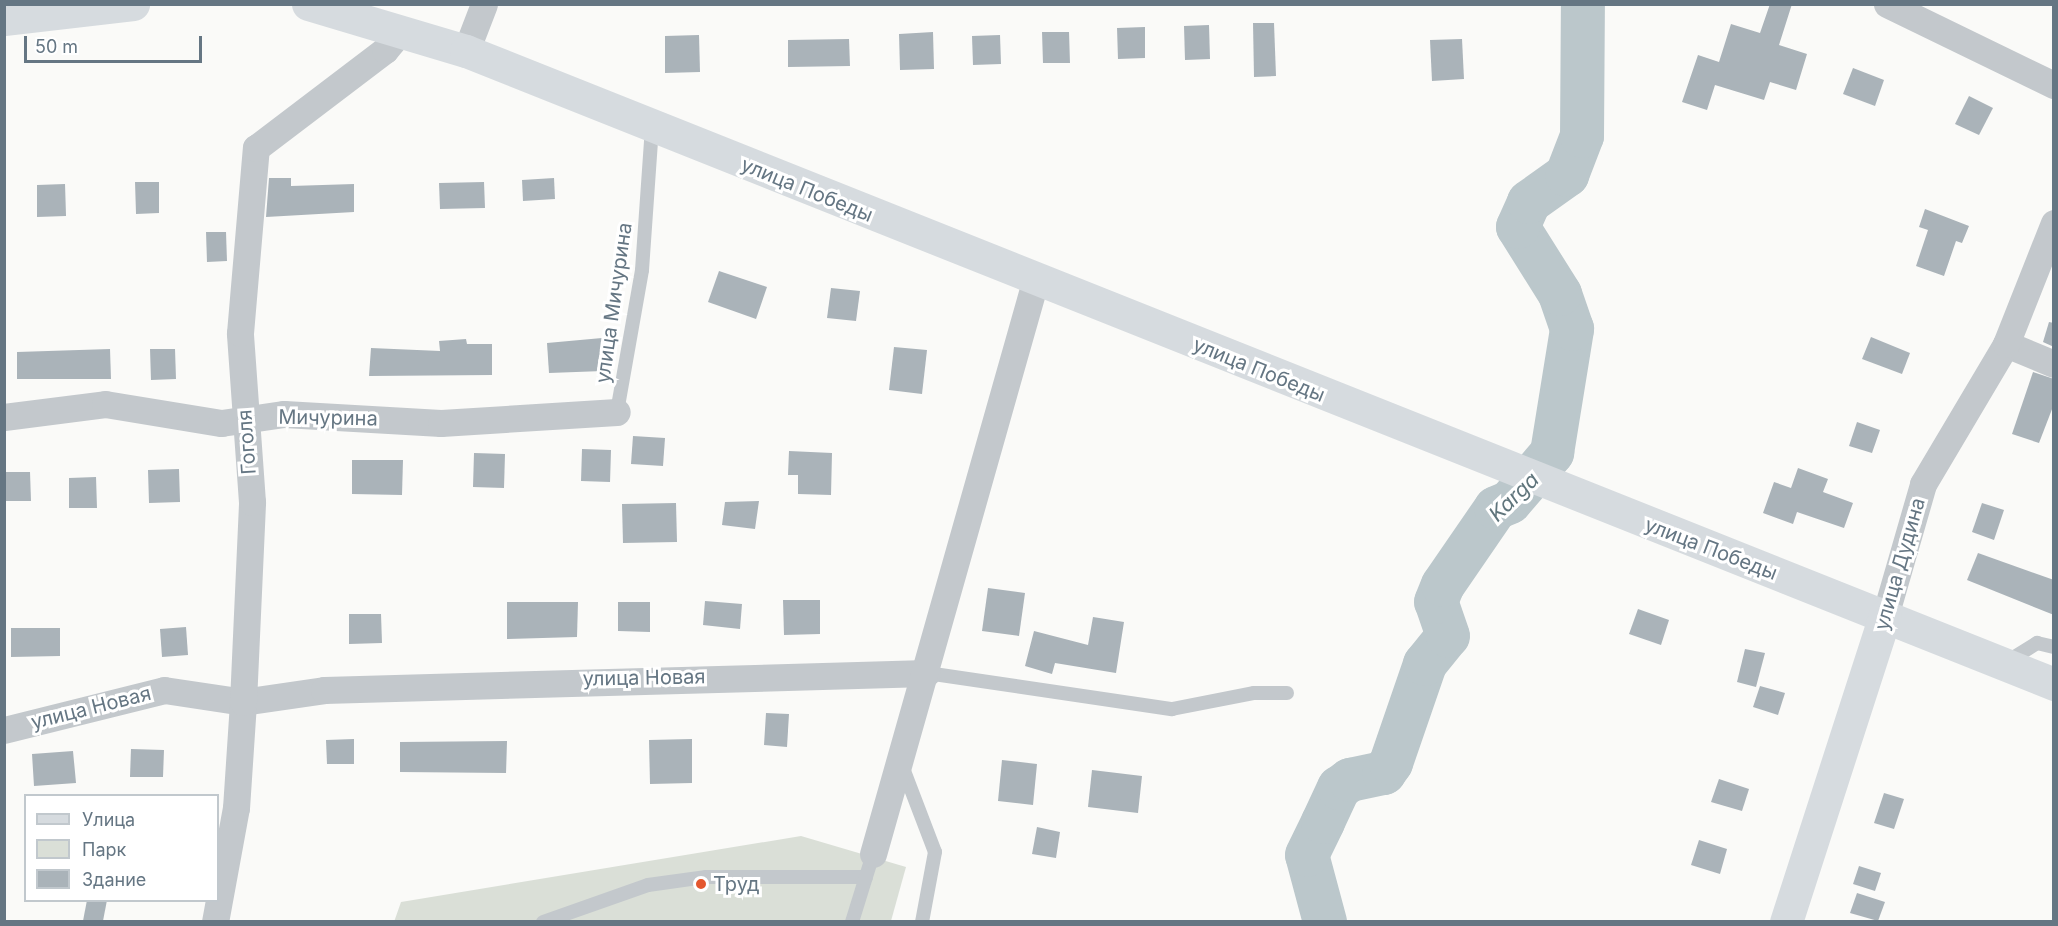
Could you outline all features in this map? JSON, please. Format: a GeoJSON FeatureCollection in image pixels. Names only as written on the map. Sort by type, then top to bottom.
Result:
{"type":"FeatureCollection","features":[{"type":"Feature","properties":{"kind":"street"},"geometry":{"type":"LineString","coordinates":[[4,19],[133,4]]}},
{"type":"Feature","properties":{"kind":"street","name":"улица Победы"},"geometry":{"type":"LineString","coordinates":[[308,4],[466,51],[1035,282],[2054,684]]}},
{"type":"Feature","properties":{"kind":"street"},"geometry":{"type":"LineString","coordinates":[[466,51],[484,4]]}},
{"type":"Feature","properties":{"kind":"street"},"geometry":{"type":"LineString","coordinates":[[1887,4],[2054,85]]}},
{"type":"Feature","properties":{"kind":"street","name":"Гоголя"},"geometry":{"type":"LineString","coordinates":[[219,899],[236,808],[243,702],[252,502],[240,333],[256,148],[385,50],[401,31]]}},
{"type":"Feature","properties":{"kind":"street","name":"улица Дудина"},"geometry":{"type":"LineString","coordinates":[[1786,921],[1885,616],[1923,484],[2006,344],[2054,223]]}},
{"type":"Feature","properties":{"kind":"street"},"geometry":{"type":"LineString","coordinates":[[869,865],[927,673],[1035,282]]}},
{"type":"Feature","properties":{"kind":"street"},"geometry":{"type":"LineString","coordinates":[[2006,344],[2054,364]]}},
{"type":"Feature","properties":{"kind":"street","name":"Мичурина"},"geometry":{"type":"LineString","coordinates":[[4,417],[105,404],[221,423],[246,422],[284,414],[441,423],[618,412]]}},
{"type":"Feature","properties":{"kind":"street","name":"улица Новая"},"geometry":{"type":"LineString","coordinates":[[4,730],[164,690],[243,702],[324,690],[927,673]]}},
{"type":"Feature","properties":{"kind":"street","name":"Гоголя"},"geometry":{"type":"LineString","coordinates":[[215,921],[219,902]]}},
{"type":"Feature","properties":{"kind":"lane","name":"улица Мичурина"},"geometry":{"type":"LineString","coordinates":[[618,412],[642,270],[652,128]]}},
{"type":"Feature","properties":{"kind":"lane"},"geometry":{"type":"LineString","coordinates":[[2003,664],[2037,643],[2054,647]]}},
{"type":"Feature","properties":{"kind":"lane","name":"улица Новая"},"geometry":{"type":"LineString","coordinates":[[927,673],[1172,709],[1254,693],[1287,693]]}},
{"type":"Feature","properties":{"kind":"lane"},"geometry":{"type":"LineString","coordinates":[[900,761],[935,852],[922,921]]}},
{"type":"Feature","properties":{"kind":"lane"},"geometry":{"type":"LineString","coordinates":[[543,921],[648,885],[706,877],[869,865],[852,921]]}},
{"type":"Feature","properties":{"kind":"green space","name":"Труд"},"geometry":{"type":"Polygon","coordinates":[[[801,836],[906,867],[891,921],[394,922],[401,902],[801,836]]]}},
{"type":"Feature","properties":{"kind":"building"},"geometry":{"type":"Polygon","coordinates":[[[1770,4],[1792,4],[1779,45],[1807,54],[1796,90],[1770,82],[1764,100],[1715,85],[1707,110],[1682,102],[1698,55],[1719,62],[1731,24],[1760,33],[1770,4]]]}},
{"type":"Feature","properties":{"kind":"building"},"geometry":{"type":"Polygon","coordinates":[[[1253,23],[1274,23],[1276,76],[1254,77],[1253,23]]]}},
{"type":"Feature","properties":{"kind":"building"},"geometry":{"type":"Polygon","coordinates":[[[1209,25],[1210,59],[1185,60],[1184,26],[1209,25]]]}},
{"type":"Feature","properties":{"kind":"building"},"geometry":{"type":"Polygon","coordinates":[[[1145,27],[1145,58],[1118,59],[1117,28],[1145,27]]]}},
{"type":"Feature","properties":{"kind":"building"},"geometry":{"type":"Polygon","coordinates":[[[933,32],[934,69],[900,70],[899,34],[933,32]]]}},
{"type":"Feature","properties":{"kind":"building"},"geometry":{"type":"Polygon","coordinates":[[[1042,32],[1069,32],[1070,63],[1043,63],[1042,32]]]}},
{"type":"Feature","properties":{"kind":"building"},"geometry":{"type":"Polygon","coordinates":[[[699,35],[700,72],[665,73],[665,36],[699,35]]]}},
{"type":"Feature","properties":{"kind":"building"},"geometry":{"type":"Polygon","coordinates":[[[1000,35],[1001,64],[973,65],[972,36],[1000,35]]]}},
{"type":"Feature","properties":{"kind":"building"},"geometry":{"type":"Polygon","coordinates":[[[849,39],[850,66],[788,67],[788,40],[849,39]]]}},
{"type":"Feature","properties":{"kind":"building"},"geometry":{"type":"Polygon","coordinates":[[[1462,39],[1464,79],[1432,81],[1430,40],[1462,39]]]}},
{"type":"Feature","properties":{"kind":"building"},"geometry":{"type":"Polygon","coordinates":[[[1853,68],[1884,80],[1875,106],[1843,94],[1853,68]]]}},
{"type":"Feature","properties":{"kind":"building"},"geometry":{"type":"Polygon","coordinates":[[[1969,96],[1993,108],[1979,135],[1955,124],[1969,96]]]}},
{"type":"Feature","properties":{"kind":"building"},"geometry":{"type":"Polygon","coordinates":[[[269,178],[291,178],[291,186],[354,184],[354,212],[266,217],[269,178]]]}},
{"type":"Feature","properties":{"kind":"building"},"geometry":{"type":"Polygon","coordinates":[[[554,178],[555,199],[523,201],[522,180],[554,178]]]}},
{"type":"Feature","properties":{"kind":"building"},"geometry":{"type":"Polygon","coordinates":[[[135,182],[159,182],[159,213],[136,214],[135,182]]]}},
{"type":"Feature","properties":{"kind":"building"},"geometry":{"type":"Polygon","coordinates":[[[484,182],[485,208],[440,209],[439,183],[484,182]]]}},
{"type":"Feature","properties":{"kind":"building"},"geometry":{"type":"Polygon","coordinates":[[[65,184],[66,216],[37,217],[37,185],[65,184]]]}},
{"type":"Feature","properties":{"kind":"building"},"geometry":{"type":"Polygon","coordinates":[[[1925,209],[1969,226],[1962,243],[1956,241],[1944,276],[1916,266],[1928,230],[1919,227],[1925,209]]]}},
{"type":"Feature","properties":{"kind":"building"},"geometry":{"type":"Polygon","coordinates":[[[206,232],[226,232],[227,261],[207,262],[206,232]]]}},
{"type":"Feature","properties":{"kind":"building"},"geometry":{"type":"Polygon","coordinates":[[[719,271],[767,287],[756,319],[708,302],[719,271]]]}},
{"type":"Feature","properties":{"kind":"building"},"geometry":{"type":"Polygon","coordinates":[[[831,288],[860,291],[856,321],[827,318],[831,288]]]}},
{"type":"Feature","properties":{"kind":"building"},"geometry":{"type":"Polygon","coordinates":[[[2049,322],[2054,323],[2054,347],[2043,342],[2049,322]]]}},
{"type":"Feature","properties":{"kind":"building"},"geometry":{"type":"Polygon","coordinates":[[[1871,337],[1910,353],[1902,374],[1862,359],[1871,337]]]}},
{"type":"Feature","properties":{"kind":"building"},"geometry":{"type":"Polygon","coordinates":[[[602,338],[603,371],[549,373],[547,343],[602,338]]]}},
{"type":"Feature","properties":{"kind":"building"},"geometry":{"type":"Polygon","coordinates":[[[466,339],[467,344],[492,344],[492,375],[369,376],[371,348],[440,351],[439,341],[466,339]]]}},
{"type":"Feature","properties":{"kind":"building"},"geometry":{"type":"Polygon","coordinates":[[[894,347],[927,350],[922,394],[889,390],[894,347]]]}},
{"type":"Feature","properties":{"kind":"building"},"geometry":{"type":"Polygon","coordinates":[[[110,349],[111,379],[17,379],[17,352],[110,349]]]}},
{"type":"Feature","properties":{"kind":"building"},"geometry":{"type":"Polygon","coordinates":[[[150,349],[175,349],[176,379],[151,380],[150,349]]]}},
{"type":"Feature","properties":{"kind":"building"},"geometry":{"type":"Polygon","coordinates":[[[2033,372],[2054,379],[2054,404],[2039,443],[2012,434],[2033,372]]]}},
{"type":"Feature","properties":{"kind":"building"},"geometry":{"type":"Polygon","coordinates":[[[1857,422],[1880,430],[1872,453],[1849,446],[1857,422]]]}},
{"type":"Feature","properties":{"kind":"building"},"geometry":{"type":"Polygon","coordinates":[[[633,436],[665,438],[663,466],[631,464],[633,436]]]}},
{"type":"Feature","properties":{"kind":"building"},"geometry":{"type":"Polygon","coordinates":[[[582,449],[611,450],[610,482],[581,481],[582,449]]]}},
{"type":"Feature","properties":{"kind":"building"},"geometry":{"type":"Polygon","coordinates":[[[789,451],[832,453],[831,495],[798,494],[798,475],[788,475],[789,451]]]}},
{"type":"Feature","properties":{"kind":"building"},"geometry":{"type":"Polygon","coordinates":[[[474,453],[505,454],[504,488],[473,487],[474,453]]]}},
{"type":"Feature","properties":{"kind":"building"},"geometry":{"type":"Polygon","coordinates":[[[352,460],[403,460],[402,495],[352,494],[352,460]]]}},
{"type":"Feature","properties":{"kind":"building"},"geometry":{"type":"Polygon","coordinates":[[[1798,468],[1828,479],[1823,492],[1853,503],[1844,528],[1797,512],[1793,524],[1763,513],[1774,482],[1791,488],[1798,468]]]}},
{"type":"Feature","properties":{"kind":"building"},"geometry":{"type":"Polygon","coordinates":[[[179,469],[180,502],[149,503],[148,470],[179,469]]]}},
{"type":"Feature","properties":{"kind":"building"},"geometry":{"type":"Polygon","coordinates":[[[4,472],[30,472],[31,501],[4,501],[4,472]]]}},
{"type":"Feature","properties":{"kind":"building"},"geometry":{"type":"Polygon","coordinates":[[[96,477],[97,508],[69,508],[69,478],[96,477]]]}},
{"type":"Feature","properties":{"kind":"building"},"geometry":{"type":"Polygon","coordinates":[[[759,501],[755,529],[722,525],[725,502],[759,501]]]}},
{"type":"Feature","properties":{"kind":"building"},"geometry":{"type":"Polygon","coordinates":[[[676,503],[677,542],[623,543],[622,504],[676,503]]]}},
{"type":"Feature","properties":{"kind":"building"},"geometry":{"type":"Polygon","coordinates":[[[1982,503],[2004,510],[1994,540],[1972,532],[1982,503]]]}},
{"type":"Feature","properties":{"kind":"building"},"geometry":{"type":"Polygon","coordinates":[[[1978,553],[2054,580],[2054,615],[1967,580],[1978,553]]]}},
{"type":"Feature","properties":{"kind":"building"},"geometry":{"type":"Polygon","coordinates":[[[988,588],[1025,593],[1019,636],[982,631],[988,588]]]}},
{"type":"Feature","properties":{"kind":"building"},"geometry":{"type":"Polygon","coordinates":[[[783,600],[820,600],[820,634],[784,635],[783,600]]]}},
{"type":"Feature","properties":{"kind":"building"},"geometry":{"type":"Polygon","coordinates":[[[705,601],[742,604],[740,629],[703,625],[705,601]]]}},
{"type":"Feature","properties":{"kind":"building"},"geometry":{"type":"Polygon","coordinates":[[[507,602],[578,602],[577,637],[507,639],[507,602]]]}},
{"type":"Feature","properties":{"kind":"building"},"geometry":{"type":"Polygon","coordinates":[[[618,602],[650,602],[650,632],[618,631],[618,602]]]}},
{"type":"Feature","properties":{"kind":"building"},"geometry":{"type":"Polygon","coordinates":[[[1638,609],[1669,620],[1661,645],[1629,634],[1638,609]]]}},
{"type":"Feature","properties":{"kind":"building"},"geometry":{"type":"Polygon","coordinates":[[[349,614],[381,614],[382,643],[349,644],[349,614]]]}},
{"type":"Feature","properties":{"kind":"building"},"geometry":{"type":"Polygon","coordinates":[[[1093,617],[1124,622],[1116,673],[1055,663],[1052,674],[1025,666],[1034,631],[1088,645],[1093,617]]]}},
{"type":"Feature","properties":{"kind":"building"},"geometry":{"type":"Polygon","coordinates":[[[186,627],[188,655],[162,657],[160,629],[186,627]]]}},
{"type":"Feature","properties":{"kind":"building"},"geometry":{"type":"Polygon","coordinates":[[[11,628],[60,628],[60,656],[11,657],[11,628]]]}},
{"type":"Feature","properties":{"kind":"building"},"geometry":{"type":"Polygon","coordinates":[[[1745,649],[1765,653],[1756,687],[1737,682],[1745,649]]]}},
{"type":"Feature","properties":{"kind":"building"},"geometry":{"type":"Polygon","coordinates":[[[1760,686],[1785,693],[1778,715],[1753,707],[1760,686]]]}},
{"type":"Feature","properties":{"kind":"building"},"geometry":{"type":"Polygon","coordinates":[[[766,713],[789,714],[787,747],[764,745],[766,713]]]}},
{"type":"Feature","properties":{"kind":"building"},"geometry":{"type":"Polygon","coordinates":[[[354,739],[354,764],[327,764],[326,740],[354,739]]]}},
{"type":"Feature","properties":{"kind":"building"},"geometry":{"type":"Polygon","coordinates":[[[692,739],[692,783],[650,784],[649,740],[692,739]]]}},
{"type":"Feature","properties":{"kind":"building"},"geometry":{"type":"Polygon","coordinates":[[[507,741],[506,773],[400,772],[400,742],[507,741]]]}},
{"type":"Feature","properties":{"kind":"building"},"geometry":{"type":"Polygon","coordinates":[[[131,749],[164,750],[163,777],[130,777],[131,749]]]}},
{"type":"Feature","properties":{"kind":"building"},"geometry":{"type":"Polygon","coordinates":[[[73,751],[76,783],[34,786],[32,754],[73,751]]]}},
{"type":"Feature","properties":{"kind":"building"},"geometry":{"type":"Polygon","coordinates":[[[1002,760],[1037,764],[1033,805],[998,801],[1002,760]]]}},
{"type":"Feature","properties":{"kind":"building"},"geometry":{"type":"Polygon","coordinates":[[[1092,770],[1142,776],[1138,813],[1088,807],[1092,770]]]}},
{"type":"Feature","properties":{"kind":"building"},"geometry":{"type":"Polygon","coordinates":[[[1719,779],[1749,789],[1742,811],[1711,802],[1719,779]]]}},
{"type":"Feature","properties":{"kind":"building"},"geometry":{"type":"Polygon","coordinates":[[[1884,793],[1904,799],[1894,829],[1874,823],[1884,793]]]}},
{"type":"Feature","properties":{"kind":"building"},"geometry":{"type":"Polygon","coordinates":[[[1037,827],[1060,832],[1056,858],[1032,854],[1037,827]]]}},
{"type":"Feature","properties":{"kind":"building"},"geometry":{"type":"Polygon","coordinates":[[[1699,840],[1727,849],[1720,874],[1691,865],[1699,840]]]}},
{"type":"Feature","properties":{"kind":"building"},"geometry":{"type":"Polygon","coordinates":[[[1859,866],[1881,873],[1875,891],[1853,884],[1859,866]]]}},
{"type":"Feature","properties":{"kind":"building"},"geometry":{"type":"Polygon","coordinates":[[[1857,893],[1885,902],[1878,921],[1850,913],[1857,893]]]}},
{"type":"Feature","properties":{"kind":"building"},"geometry":{"type":"Polygon","coordinates":[[[87,902],[107,902],[103,921],[83,921],[87,902]]]}},
{"type":"Feature","properties":{"kind":"waterway","name":"Karga"},"geometry":{"type":"LineString","coordinates":[[1325,922],[1307,855],[1339,788],[1350,780],[1384,773],[1391,763],[1425,664],[1448,636],[1436,602],[1443,585],[1496,508],[1510,502],[1552,453],[1572,329],[1560,294],[1518,227],[1529,202],[1567,175],[1582,136],[1583,4]]}},
{"type":"Feature","properties":{"kind":"place","name":"Труд"},"geometry":{"type":"Point","coordinates":[701,884]}}]}
